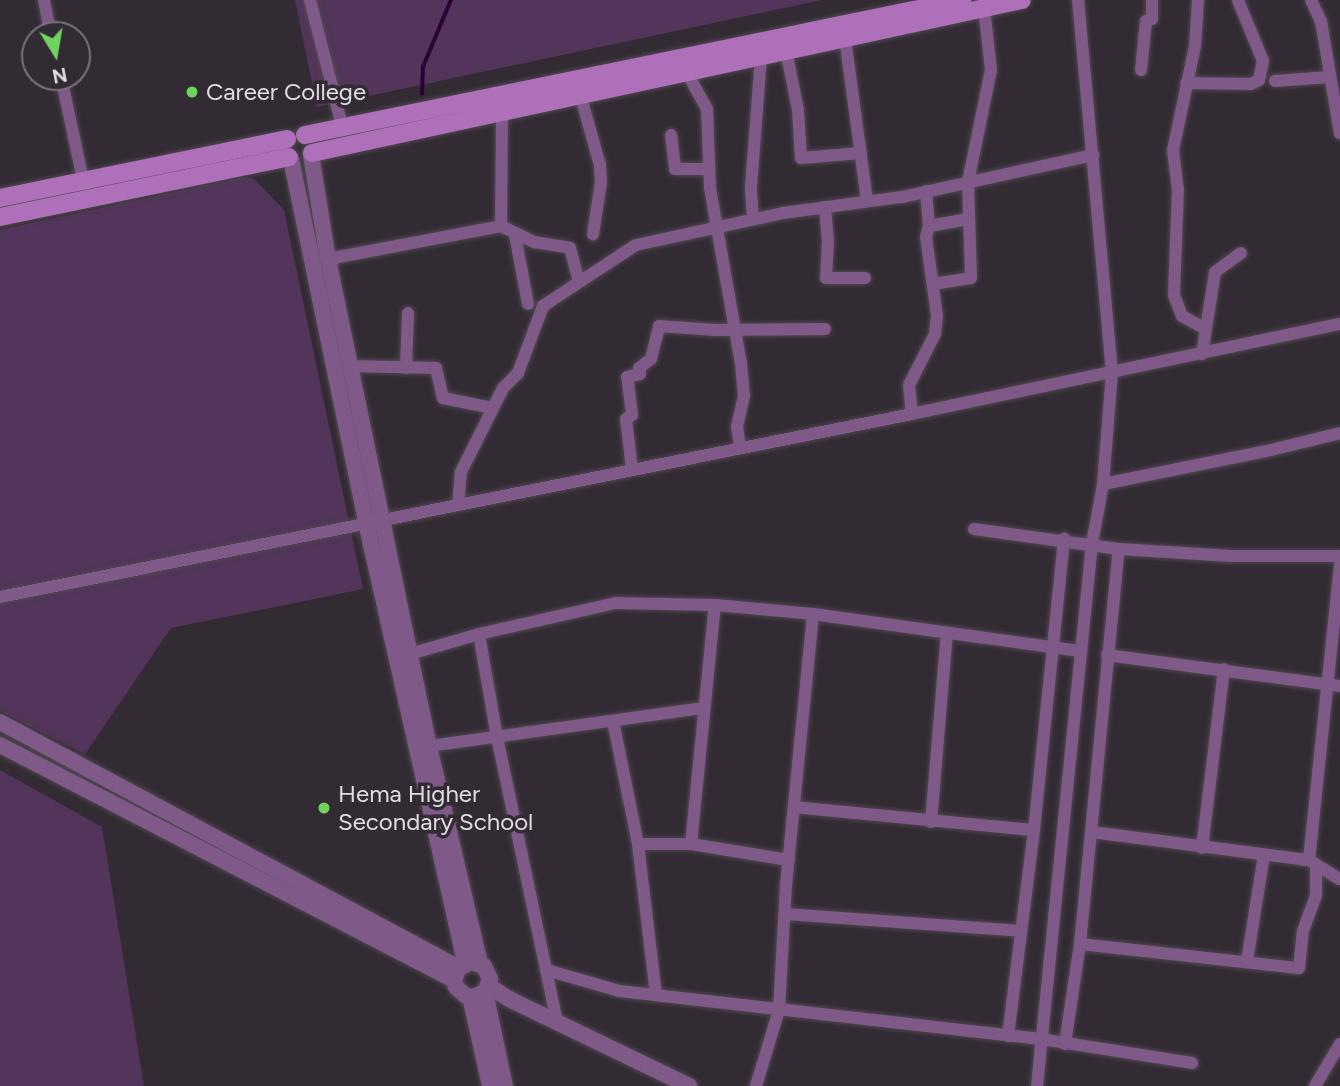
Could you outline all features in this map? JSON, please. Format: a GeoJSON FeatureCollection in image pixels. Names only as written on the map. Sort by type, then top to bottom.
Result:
{"type":"FeatureCollection","features":[{"type":"Feature","properties":{"kind":"main road"},"geometry":{"type":"LineString","coordinates":[[289,152],[296,133],[305,135],[962,0]]}},
{"type":"Feature","properties":{"kind":"main road"},"geometry":{"type":"LineString","coordinates":[[0,198],[83,180],[289,152],[302,161],[312,154],[502,111],[1022,0]]}},
{"type":"Feature","properties":{"kind":"main road"},"geometry":{"type":"LineString","coordinates":[[305,135],[313,144],[312,154]]}},
{"type":"Feature","properties":{"kind":"main road"},"geometry":{"type":"LineString","coordinates":[[0,217],[289,152]]}},
{"type":"Feature","properties":{"kind":"street"},"geometry":{"type":"LineString","coordinates":[[44,0],[48,21]]}},
{"type":"Feature","properties":{"kind":"street"},"geometry":{"type":"LineString","coordinates":[[310,0],[342,126]]}},
{"type":"Feature","properties":{"kind":"street"},"geometry":{"type":"LineString","coordinates":[[1037,1086],[1092,544],[1103,484],[1112,373],[1078,0]]}},
{"type":"Feature","properties":{"kind":"street"},"geometry":{"type":"LineString","coordinates":[[1141,70],[1146,21],[1152,19],[1152,0]]}},
{"type":"Feature","properties":{"kind":"street"},"geometry":{"type":"LineString","coordinates":[[1198,0],[1195,46],[1173,150],[1178,188],[1174,295],[1182,316],[1204,328]]}},
{"type":"Feature","properties":{"kind":"street"},"geometry":{"type":"LineString","coordinates":[[1186,83],[1251,84],[1259,80],[1262,61],[1238,0]]}},
{"type":"Feature","properties":{"kind":"street"},"geometry":{"type":"LineString","coordinates":[[1311,0],[1321,21],[1340,133]]}},
{"type":"Feature","properties":{"kind":"street"},"geometry":{"type":"LineString","coordinates":[[933,284],[971,278],[967,219],[968,182],[991,70],[984,8]]}},
{"type":"Feature","properties":{"kind":"street"},"geometry":{"type":"LineString","coordinates":[[845,38],[867,201]]}},
{"type":"Feature","properties":{"kind":"street"},"geometry":{"type":"LineString","coordinates":[[786,50],[798,110],[801,158],[861,153]]}},
{"type":"Feature","properties":{"kind":"street"},"geometry":{"type":"LineString","coordinates":[[753,219],[751,187],[761,56]]}},
{"type":"Feature","properties":{"kind":"street"},"geometry":{"type":"LineString","coordinates":[[687,71],[707,109],[709,169],[716,227],[736,328],[744,396],[737,426],[740,448]]}},
{"type":"Feature","properties":{"kind":"street"},"geometry":{"type":"LineString","coordinates":[[1275,81],[1329,77]]}},
{"type":"Feature","properties":{"kind":"street"},"geometry":{"type":"LineString","coordinates":[[64,91],[83,180]]}},
{"type":"Feature","properties":{"kind":"street"},"geometry":{"type":"LineString","coordinates":[[580,94],[600,165],[600,190],[593,234]]}},
{"type":"Feature","properties":{"kind":"street"},"geometry":{"type":"LineString","coordinates":[[501,226],[502,111]]}},
{"type":"Feature","properties":{"kind":"street"},"geometry":{"type":"LineString","coordinates":[[671,135],[675,169],[709,169]]}},
{"type":"Feature","properties":{"kind":"street"},"geometry":{"type":"LineString","coordinates":[[289,152],[375,522],[410,654],[429,746],[464,969],[460,993],[481,991],[556,1022],[689,1086]]}},
{"type":"Feature","properties":{"kind":"street"},"geometry":{"type":"LineString","coordinates":[[312,154],[375,522],[464,969]]}},
{"type":"Feature","properties":{"kind":"street"},"geometry":{"type":"LineString","coordinates":[[458,505],[461,472],[503,388],[518,373],[543,306],[642,242],[753,219],[926,191],[1093,155]]}},
{"type":"Feature","properties":{"kind":"street"},"geometry":{"type":"LineString","coordinates":[[912,414],[909,385],[935,334],[933,284],[926,237],[929,226],[926,191]]}},
{"type":"Feature","properties":{"kind":"street"},"geometry":{"type":"LineString","coordinates":[[825,207],[828,240],[826,278],[864,278]]}},
{"type":"Feature","properties":{"kind":"street"},"geometry":{"type":"LineString","coordinates":[[929,226],[967,219]]}},
{"type":"Feature","properties":{"kind":"street"},"geometry":{"type":"LineString","coordinates":[[328,259],[501,226],[534,242],[570,248],[579,281]]}},
{"type":"Feature","properties":{"kind":"street"},"geometry":{"type":"LineString","coordinates":[[515,235],[528,304]]}},
{"type":"Feature","properties":{"kind":"street"},"geometry":{"type":"LineString","coordinates":[[1202,354],[1215,272],[1241,253]]}},
{"type":"Feature","properties":{"kind":"street"},"geometry":{"type":"LineString","coordinates":[[406,368],[408,313]]}},
{"type":"Feature","properties":{"kind":"street"},"geometry":{"type":"LineString","coordinates":[[0,597],[912,414],[1340,324]]}},
{"type":"Feature","properties":{"kind":"street"},"geometry":{"type":"LineString","coordinates":[[632,469],[625,419],[632,415],[627,377],[640,374],[639,368],[651,359],[658,327],[716,330],[825,329]]}},
{"type":"Feature","properties":{"kind":"street"},"geometry":{"type":"LineString","coordinates":[[350,366],[436,368],[443,398],[492,408]]}},
{"type":"Feature","properties":{"kind":"street"},"geometry":{"type":"LineString","coordinates":[[1103,484],[1271,450],[1340,433]]}},
{"type":"Feature","properties":{"kind":"street"},"geometry":{"type":"LineString","coordinates":[[974,529],[1064,539],[1119,549],[1232,556],[1340,556]]}},
{"type":"Feature","properties":{"kind":"street"},"geometry":{"type":"LineString","coordinates":[[1008,1036],[1034,830],[1064,539]]}},
{"type":"Feature","properties":{"kind":"street"},"geometry":{"type":"LineString","coordinates":[[1065,1044],[1080,944],[1119,549]]}},
{"type":"Feature","properties":{"kind":"street"},"geometry":{"type":"LineString","coordinates":[[1080,944],[1298,968],[1302,963],[1303,931],[1316,896],[1313,862],[1334,684],[1340,565]]}},
{"type":"Feature","properties":{"kind":"street"},"geometry":{"type":"LineString","coordinates":[[410,654],[479,634],[616,603],[715,605],[813,614],[1081,651]]}},
{"type":"Feature","properties":{"kind":"street"},"geometry":{"type":"LineString","coordinates":[[691,844],[715,605]]}},
{"type":"Feature","properties":{"kind":"street"},"geometry":{"type":"LineString","coordinates":[[761,1085],[779,1010],[789,860],[813,614]]}},
{"type":"Feature","properties":{"kind":"street"},"geometry":{"type":"LineString","coordinates":[[931,822],[947,633]]}},
{"type":"Feature","properties":{"kind":"street"},"geometry":{"type":"LineString","coordinates":[[479,634],[497,737],[556,1022]]}},
{"type":"Feature","properties":{"kind":"street"},"geometry":{"type":"LineString","coordinates":[[1107,655],[1334,684]]}},
{"type":"Feature","properties":{"kind":"street"},"geometry":{"type":"LineString","coordinates":[[1202,848],[1224,669]]}},
{"type":"Feature","properties":{"kind":"street"},"geometry":{"type":"LineString","coordinates":[[429,746],[703,708]]}},
{"type":"Feature","properties":{"kind":"street"},"geometry":{"type":"LineString","coordinates":[[613,720],[638,844],[656,995]]}},
{"type":"Feature","properties":{"kind":"street"},"geometry":{"type":"LineString","coordinates":[[0,722],[464,969]]}},
{"type":"Feature","properties":{"kind":"street"},"geometry":{"type":"LineString","coordinates":[[0,745],[464,969],[488,972],[481,991],[490,1086]]}},
{"type":"Feature","properties":{"kind":"street"},"geometry":{"type":"LineString","coordinates":[[794,807],[1034,830]]}},
{"type":"Feature","properties":{"kind":"street"},"geometry":{"type":"LineString","coordinates":[[1092,832],[1313,862],[1338,875]]}},
{"type":"Feature","properties":{"kind":"street"},"geometry":{"type":"LineString","coordinates":[[638,844],[691,844],[789,860]]}},
{"type":"Feature","properties":{"kind":"street"},"geometry":{"type":"LineString","coordinates":[[1247,961],[1264,855]]}},
{"type":"Feature","properties":{"kind":"street"},"geometry":{"type":"LineString","coordinates":[[785,914],[1021,931]]}},
{"type":"Feature","properties":{"kind":"street"},"geometry":{"type":"LineString","coordinates":[[546,970],[619,991],[1041,1039],[1192,1063]]}},
{"type":"Feature","properties":{"kind":"street"},"geometry":{"type":"LineString","coordinates":[[481,991],[505,1086]]}},
{"type":"Feature","properties":{"kind":"street"},"geometry":{"type":"LineString","coordinates":[[1315,1086],[1340,1044]]}},
{"type":"Feature","properties":{"kind":"shaded area"},"geometry":{"type":"Polygon","coordinates":[[[295,0],[822,0],[317,107],[295,0]]]}},
{"type":"Feature","properties":{"kind":"shaded area"},"geometry":{"type":"Polygon","coordinates":[[[244,177],[254,179],[284,210],[363,589],[171,628],[85,754],[0,711],[0,230],[244,177]]]}},
{"type":"Feature","properties":{"kind":"shaded area"},"geometry":{"type":"Polygon","coordinates":[[[0,770],[102,827],[144,1086],[0,1086],[0,770]]]}},
{"type":"Feature","properties":{"kind":"waterway"},"geometry":{"type":"LineString","coordinates":[[422,94],[423,67],[451,0]]}},
{"type":"Feature","properties":{"kind":"place","name":"Career College"},"geometry":{"type":"Point","coordinates":[192,92]}},
{"type":"Feature","properties":{"kind":"place","name":"Hema Higher Secondary School"},"geometry":{"type":"Point","coordinates":[324,808]}}]}
